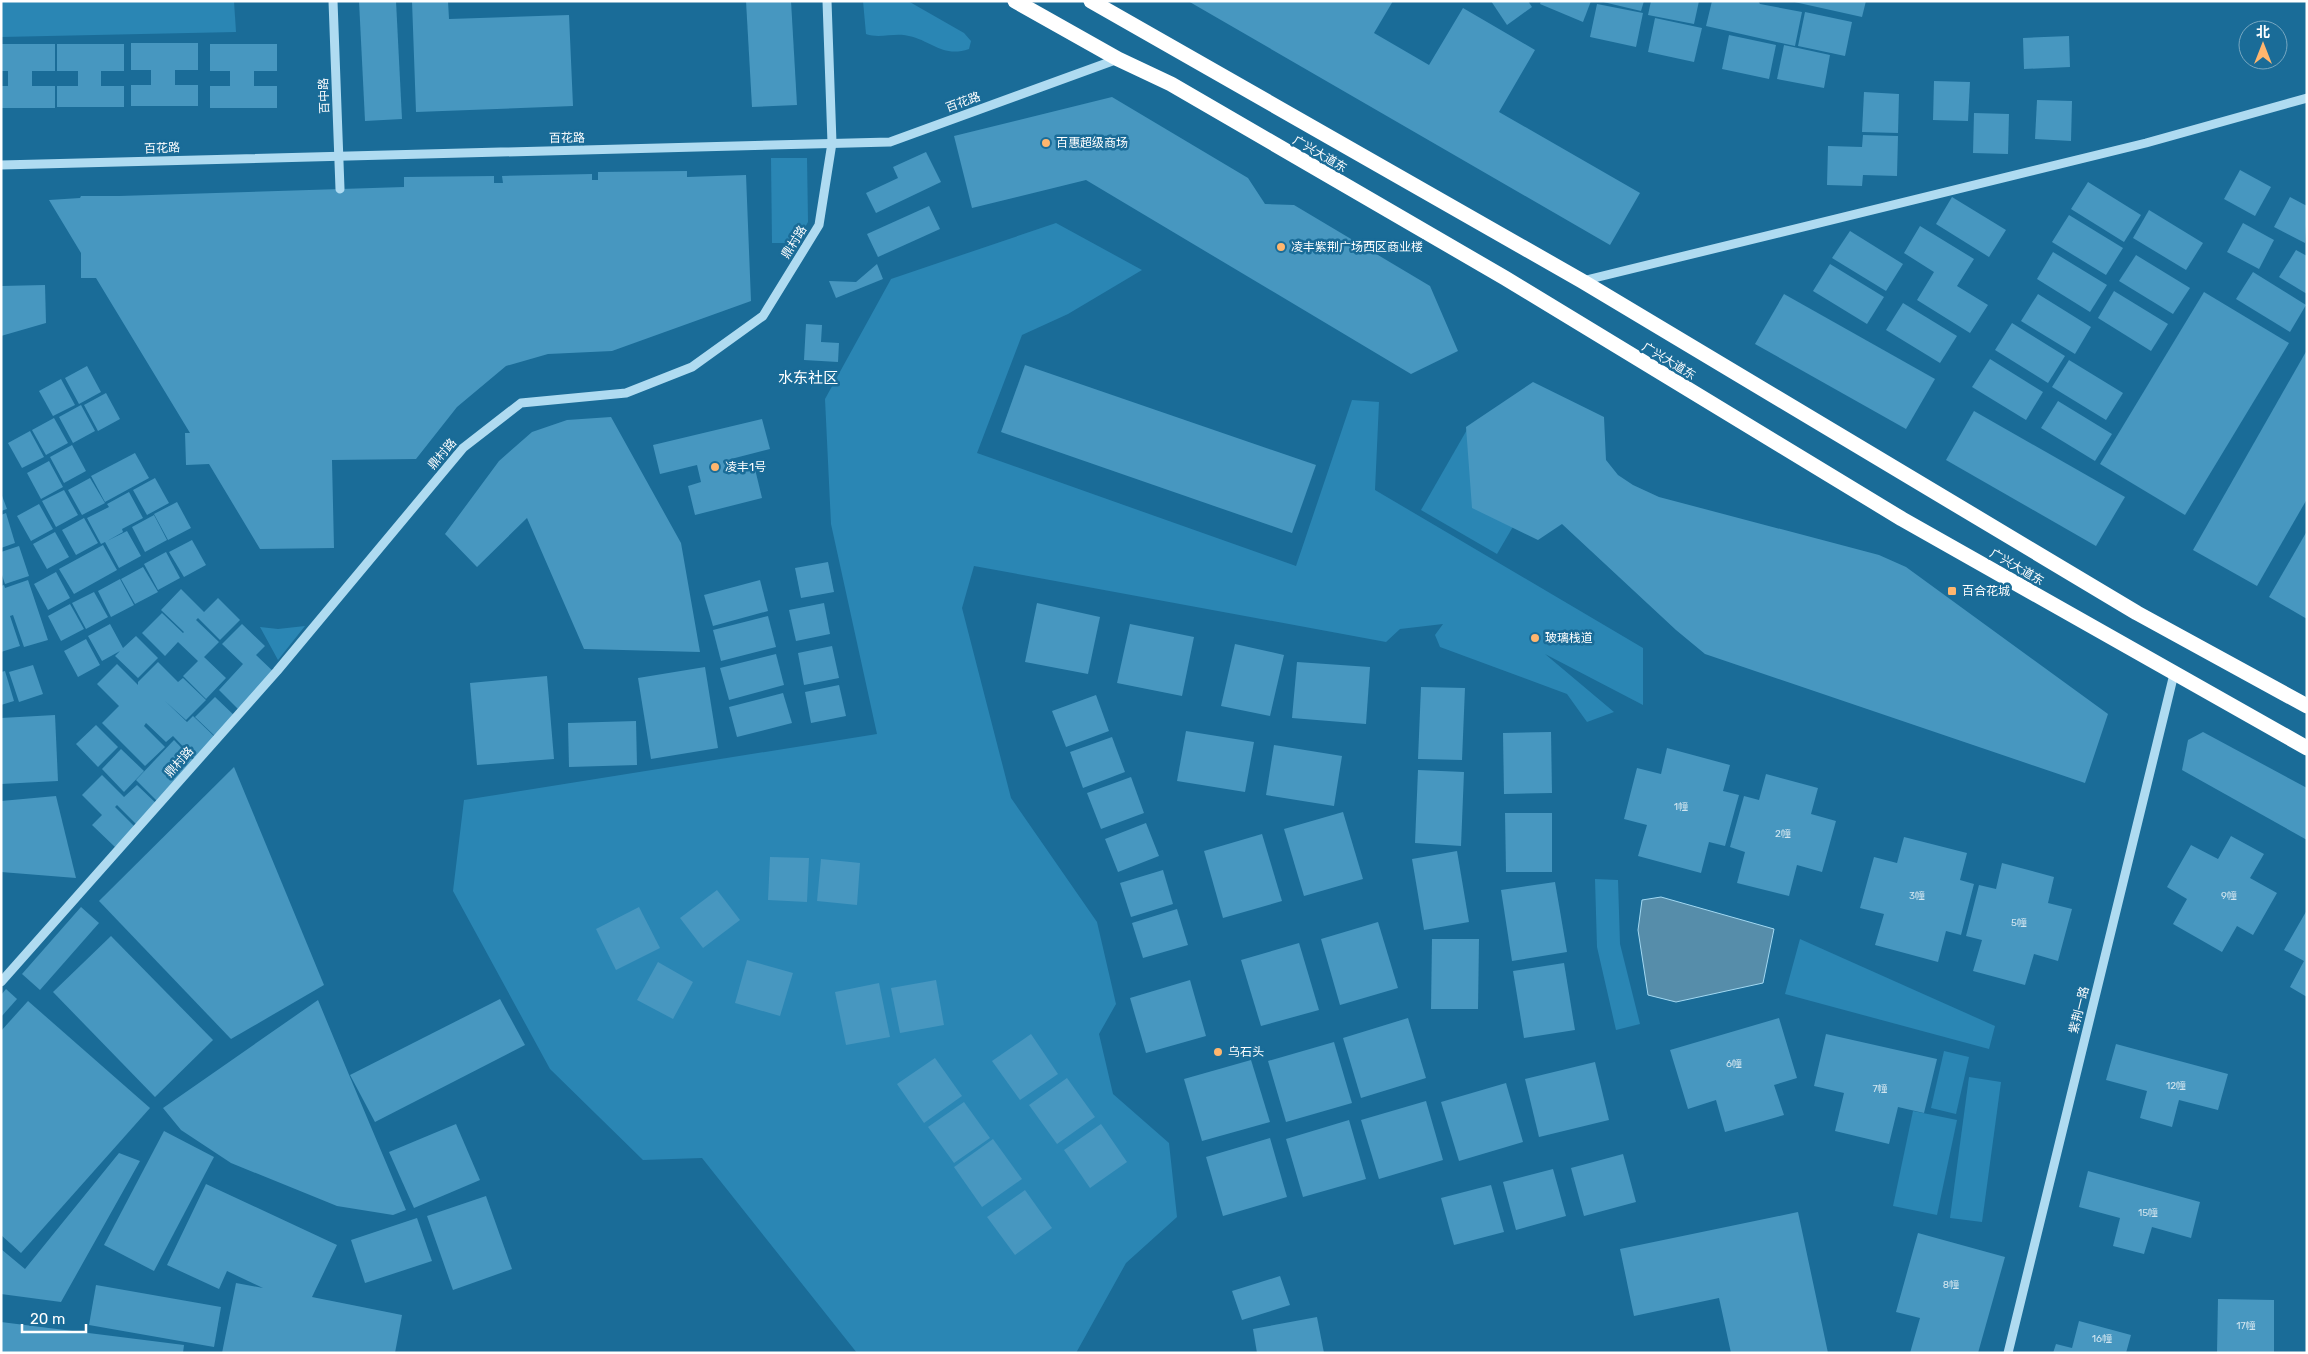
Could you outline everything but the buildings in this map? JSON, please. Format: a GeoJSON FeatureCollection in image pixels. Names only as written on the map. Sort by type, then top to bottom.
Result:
{"type":"FeatureCollection","features":[{"type":"Feature","properties":{"kind":"highway","name":"广兴大道东"},"geometry":{"type":"LineString","coordinates":[[1014,1],[1118,58],[1171,84],[1505,278],[1902,519],[2307,748]]}},
{"type":"Feature","properties":{"kind":"highway","name":"广兴大道东"},"geometry":{"type":"LineString","coordinates":[[1091,1],[1582,282],[2137,613],[2307,706]]}},
{"type":"Feature","properties":{"kind":"street","name":"百中路"},"geometry":{"type":"LineString","coordinates":[[333,1],[340,189]]}},
{"type":"Feature","properties":{"kind":"street","name":"鼎村路"},"geometry":{"type":"LineString","coordinates":[[1,982],[278,671],[463,448],[521,403],[626,393],[692,367],[763,316],[819,225],[832,143],[827,1]]}},
{"type":"Feature","properties":{"kind":"street","name":"百花路"},"geometry":{"type":"LineString","coordinates":[[1,165],[890,142],[1118,58]]}},
{"type":"Feature","properties":{"kind":"street"},"geometry":{"type":"LineString","coordinates":[[1582,282],[2146,143],[2307,98]]}},
{"type":"Feature","properties":{"kind":"street","name":"紫荆一路"},"geometry":{"type":"LineString","coordinates":[[2008,1353],[2174,674]]}},
{"type":"Feature","properties":{"kind":"shaded area"},"geometry":{"type":"Polygon","coordinates":[[[1,1],[234,1],[236,32],[1,37],[1,1]]]}},
{"type":"Feature","properties":{"kind":"shaded area"},"geometry":{"type":"Polygon","coordinates":[[[863,1],[908,1],[964,33],[971,41],[969,49],[960,51],[945,50],[917,38],[904,35],[877,36],[866,34],[863,1]]]}},
{"type":"Feature","properties":{"kind":"shaded area"},"geometry":{"type":"Polygon","coordinates":[[[771,158],[807,158],[808,222],[796,243],[772,243],[771,158]]]}},
{"type":"Feature","properties":{"kind":"shaded area"},"geometry":{"type":"Polygon","coordinates":[[[1056,223],[1142,270],[1068,314],[1022,335],[977,453],[1296,566],[1352,400],[1379,402],[1375,490],[1643,648],[1643,705],[1545,654],[1614,712],[1587,722],[1567,694],[1440,647],[1435,635],[1443,624],[1400,629],[1386,642],[974,566],[962,608],[1011,798],[1097,922],[1116,1004],[1099,1034],[1113,1094],[1169,1143],[1177,1217],[1126,1263],[1076,1353],[857,1353],[702,1158],[643,1160],[550,1069],[453,891],[464,800],[877,734],[831,524],[825,399],[891,279],[1056,223]]]}},
{"type":"Feature","properties":{"kind":"shaded area"},"geometry":{"type":"Polygon","coordinates":[[[1468,428],[1545,472],[1497,554],[1421,510],[1468,428]]]}},
{"type":"Feature","properties":{"kind":"shaded area"},"geometry":{"type":"Polygon","coordinates":[[[305,626],[278,660],[260,627],[278,629],[305,626]]]}},
{"type":"Feature","properties":{"kind":"shaded area"},"geometry":{"type":"Polygon","coordinates":[[[1595,879],[1618,880],[1620,944],[1640,1024],[1616,1030],[1597,947],[1595,879]]]}},
{"type":"Feature","properties":{"kind":"shaded area"},"geometry":{"type":"Polygon","coordinates":[[[1661,897],[1774,929],[1763,983],[1676,1002],[1648,995],[1638,930],[1642,900],[1661,897]]]}},
{"type":"Feature","properties":{"kind":"shaded area"},"geometry":{"type":"Polygon","coordinates":[[[1800,939],[1995,1026],[1989,1049],[1785,994],[1800,939]]]}},
{"type":"Feature","properties":{"kind":"shaded area"},"geometry":{"type":"Polygon","coordinates":[[[1944,1051],[1969,1057],[1956,1114],[1931,1108],[1944,1051]]]}},
{"type":"Feature","properties":{"kind":"shaded area"},"geometry":{"type":"Polygon","coordinates":[[[1969,1077],[2001,1082],[1982,1222],[1950,1218],[1969,1077]]]}},
{"type":"Feature","properties":{"kind":"shaded area"},"geometry":{"type":"Polygon","coordinates":[[[1913,1111],[1957,1120],[1937,1215],[1893,1206],[1913,1111]]]}},
{"type":"Feature","properties":{"kind":"place","name":"百惠超级商场"},"geometry":{"type":"Point","coordinates":[1046,143]}},
{"type":"Feature","properties":{"kind":"place","name":"凌丰紫荆广场西区商业楼"},"geometry":{"type":"Point","coordinates":[1281,247]}},
{"type":"Feature","properties":{"kind":"place","name":"凌丰1号"},"geometry":{"type":"Point","coordinates":[715,467]}},
{"type":"Feature","properties":{"kind":"place","name":"百合花城"},"geometry":{"type":"Point","coordinates":[1952,591]}},
{"type":"Feature","properties":{"kind":"place","name":"玻璃栈道"},"geometry":{"type":"Point","coordinates":[1535,638]}},
{"type":"Feature","properties":{"kind":"place","name":"乌石头"},"geometry":{"type":"Point","coordinates":[1218,1052]}},
{"type":"Feature","properties":{"kind":"district","name":"水东社区"},"geometry":{"type":"Point","coordinates":[808,378]}}]}
